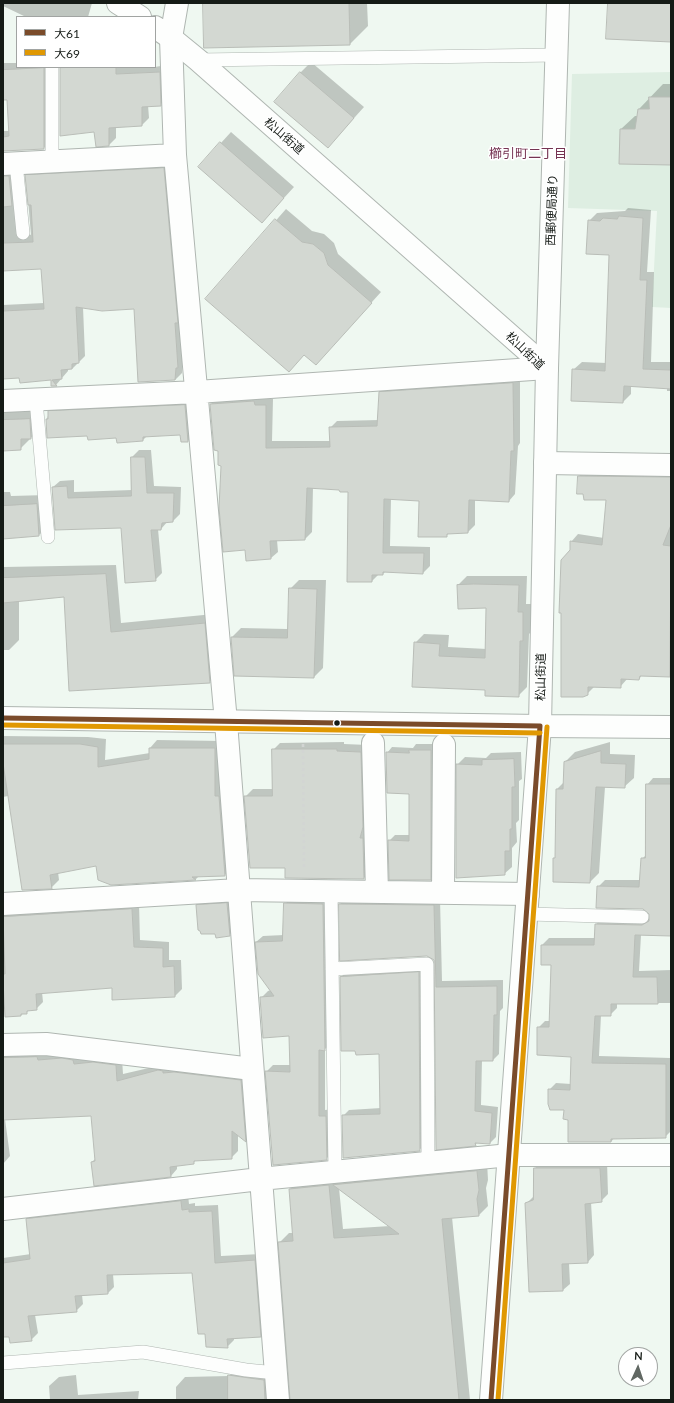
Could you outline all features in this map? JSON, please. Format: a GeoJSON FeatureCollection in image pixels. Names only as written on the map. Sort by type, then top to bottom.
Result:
{"type":"FeatureCollection","features":[{"type":"Feature","properties":{"kind":"street"},"geometry":{"type":"LineString","coordinates":[[118,3],[138,16]]}},
{"type":"Feature","properties":{"kind":"street"},"geometry":{"type":"LineString","coordinates":[[177,3],[163,32],[226,722],[278,1400]]}},
{"type":"Feature","properties":{"kind":"street","name":"西郵便局通り"},"geometry":{"type":"LineString","coordinates":[[547,368],[558,55],[558,3]]}},
{"type":"Feature","properties":{"kind":"street","name":"松山街道"},"geometry":{"type":"LineString","coordinates":[[163,32],[198,60],[547,368],[540,726],[510,1156],[491,1400]]}},
{"type":"Feature","properties":{"kind":"street"},"geometry":{"type":"LineString","coordinates":[[9,163],[175,155]]}},
{"type":"Feature","properties":{"kind":"street"},"geometry":{"type":"LineString","coordinates":[[3,401],[197,392],[547,368]]}},
{"type":"Feature","properties":{"kind":"street"},"geometry":{"type":"LineString","coordinates":[[545,464],[671,465]]}},
{"type":"Feature","properties":{"kind":"street"},"geometry":{"type":"LineString","coordinates":[[3,718],[671,727]]}},
{"type":"Feature","properties":{"kind":"street"},"geometry":{"type":"LineString","coordinates":[[373,743],[377,892]]}},
{"type":"Feature","properties":{"kind":"street"},"geometry":{"type":"LineString","coordinates":[[443,893],[444,745]]}},
{"type":"Feature","properties":{"kind":"street"},"geometry":{"type":"LineString","coordinates":[[3,904],[238,890],[443,893],[527,904]]}},
{"type":"Feature","properties":{"kind":"street"},"geometry":{"type":"LineString","coordinates":[[3,1045],[46,1044],[252,1069]]}},
{"type":"Feature","properties":{"kind":"street"},"geometry":{"type":"LineString","coordinates":[[3,1209],[260,1179],[510,1156],[671,1155]]}},
{"type":"Feature","properties":{"kind":"lane"},"geometry":{"type":"LineString","coordinates":[[198,60],[558,55]]}},
{"type":"Feature","properties":{"kind":"lane"},"geometry":{"type":"LineString","coordinates":[[52,68],[52,161]]}},
{"type":"Feature","properties":{"kind":"lane"},"geometry":{"type":"LineString","coordinates":[[9,163],[23,233]]}},
{"type":"Feature","properties":{"kind":"lane"},"geometry":{"type":"LineString","coordinates":[[36,400],[48,537]]}},
{"type":"Feature","properties":{"kind":"lane"},"geometry":{"type":"LineString","coordinates":[[331,891],[335,1172]]}},
{"type":"Feature","properties":{"kind":"lane"},"geometry":{"type":"LineString","coordinates":[[527,904],[642,917]]}},
{"type":"Feature","properties":{"kind":"lane"},"geometry":{"type":"LineString","coordinates":[[332,969],[427,964],[428,1163]]}},
{"type":"Feature","properties":{"kind":"lane"},"geometry":{"type":"LineString","coordinates":[[3,1363],[143,1352],[246,1370],[276,1373]]}},
{"type":"Feature","properties":{"kind":"path"},"geometry":{"type":"LineString","coordinates":[[303,743],[304,891]]}},
{"type":"Feature","properties":{"kind":"shaded area"},"geometry":{"type":"Polygon","coordinates":[[[671,72],[671,308],[652,307],[657,211],[568,208],[572,74],[671,72]]]}},
{"type":"Feature","properties":{"kind":"building"},"geometry":{"type":"Polygon","coordinates":[[[203,3],[349,3],[350,45],[204,48],[203,3]]]}},
{"type":"Feature","properties":{"kind":"building"},"geometry":{"type":"Polygon","coordinates":[[[608,3],[671,3],[671,42],[606,39],[608,3]]]}},
{"type":"Feature","properties":{"kind":"building"},"geometry":{"type":"Polygon","coordinates":[[[44,68],[44,149],[3,151],[3,137],[9,136],[7,100],[3,100],[3,70],[44,68]]]}},
{"type":"Feature","properties":{"kind":"building"},"geometry":{"type":"Polygon","coordinates":[[[60,68],[116,68],[116,74],[160,72],[161,106],[142,107],[142,126],[109,128],[109,146],[96,147],[94,132],[60,136],[60,68]]]}},
{"type":"Feature","properties":{"kind":"building"},"geometry":{"type":"Polygon","coordinates":[[[300,72],[354,118],[328,148],[274,102],[300,72]]]}},
{"type":"Feature","properties":{"kind":"building"},"geometry":{"type":"Polygon","coordinates":[[[649,97],[671,97],[671,165],[619,164],[620,129],[635,129],[638,109],[649,109],[649,97]]]}},
{"type":"Feature","properties":{"kind":"building"},"geometry":{"type":"Polygon","coordinates":[[[220,142],[284,198],[262,223],[198,167],[220,142]]]}},
{"type":"Feature","properties":{"kind":"building"},"geometry":{"type":"Polygon","coordinates":[[[164,168],[178,323],[175,323],[178,368],[176,368],[175,380],[138,382],[134,309],[102,311],[76,307],[79,363],[72,364],[72,369],[61,370],[62,379],[52,380],[57,386],[51,386],[51,380],[20,383],[19,378],[3,379],[3,311],[44,309],[41,269],[3,271],[3,243],[33,242],[31,205],[28,205],[25,175],[164,168]]]}},
{"type":"Feature","properties":{"kind":"building"},"geometry":{"type":"Polygon","coordinates":[[[3,176],[9,176],[12,206],[3,207],[3,176]]]}},
{"type":"Feature","properties":{"kind":"building"},"geometry":{"type":"Polygon","coordinates":[[[619,216],[643,218],[640,280],[647,280],[643,369],[671,370],[671,389],[624,386],[623,403],[571,401],[572,369],[605,371],[609,255],[586,254],[588,220],[600,221],[603,218],[617,219],[619,216]]]}},
{"type":"Feature","properties":{"kind":"building"},"geometry":{"type":"Polygon","coordinates":[[[275,219],[302,242],[313,244],[324,253],[328,265],[372,303],[316,365],[304,355],[289,372],[205,299],[275,219]]]}},
{"type":"Feature","properties":{"kind":"building"},"geometry":{"type":"Polygon","coordinates":[[[513,383],[514,451],[511,451],[509,502],[469,500],[468,533],[447,534],[447,537],[418,537],[419,501],[384,499],[383,553],[424,553],[423,574],[383,572],[383,575],[372,575],[372,582],[347,582],[348,492],[340,492],[339,490],[307,488],[305,540],[270,541],[271,559],[246,561],[245,550],[223,552],[219,508],[221,466],[218,465],[218,451],[214,450],[210,404],[254,401],[255,405],[266,405],[266,448],[330,447],[329,427],[377,426],[379,392],[513,383]]]}},
{"type":"Feature","properties":{"kind":"building"},"geometry":{"type":"Polygon","coordinates":[[[185,405],[188,442],[181,442],[180,435],[143,437],[143,441],[117,443],[116,438],[88,440],[87,436],[47,438],[46,419],[48,419],[48,411],[185,405]]]}},
{"type":"Feature","properties":{"kind":"building"},"geometry":{"type":"Polygon","coordinates":[[[30,419],[31,439],[21,439],[21,450],[3,451],[3,420],[30,419]]]}},
{"type":"Feature","properties":{"kind":"building"},"geometry":{"type":"Polygon","coordinates":[[[131,457],[145,457],[147,493],[174,493],[173,522],[162,523],[161,530],[151,530],[156,581],[125,583],[121,528],[55,530],[52,487],[67,486],[68,498],[131,496],[131,457]]]}},
{"type":"Feature","properties":{"kind":"building"},"geometry":{"type":"Polygon","coordinates":[[[578,476],[671,477],[671,525],[663,545],[671,546],[670,677],[640,676],[639,680],[621,679],[621,688],[588,687],[588,695],[583,697],[561,697],[561,613],[559,613],[561,560],[570,550],[570,541],[602,545],[606,500],[584,500],[583,494],[577,494],[578,476]]]}},
{"type":"Feature","properties":{"kind":"building"},"geometry":{"type":"Polygon","coordinates":[[[37,504],[39,536],[3,539],[3,506],[37,504]]]}},
{"type":"Feature","properties":{"kind":"building"},"geometry":{"type":"Polygon","coordinates":[[[106,574],[111,632],[205,623],[210,683],[69,691],[64,597],[3,603],[3,578],[106,574]]]}},
{"type":"Feature","properties":{"kind":"building"},"geometry":{"type":"Polygon","coordinates":[[[457,585],[519,585],[518,612],[523,612],[523,641],[520,641],[519,697],[485,696],[485,690],[412,687],[414,642],[440,644],[439,656],[485,658],[486,608],[458,609],[457,585]]]}},
{"type":"Feature","properties":{"kind":"building"},"geometry":{"type":"Polygon","coordinates":[[[289,588],[317,589],[314,678],[234,676],[231,637],[287,638],[289,588]]]}},
{"type":"Feature","properties":{"kind":"building"},"geometry":{"type":"Polygon","coordinates":[[[3,744],[80,744],[98,747],[98,767],[149,759],[149,748],[215,748],[215,796],[219,796],[225,876],[192,877],[196,880],[111,885],[98,880],[96,866],[50,875],[52,889],[22,890],[3,763],[3,744]]]}},
{"type":"Feature","properties":{"kind":"building"},"geometry":{"type":"Polygon","coordinates":[[[272,749],[337,749],[337,751],[361,752],[363,827],[360,838],[363,838],[364,879],[285,878],[285,868],[250,868],[244,796],[272,796],[272,749]]]}},
{"type":"Feature","properties":{"kind":"building"},"geometry":{"type":"Polygon","coordinates":[[[409,750],[431,750],[431,880],[389,880],[388,840],[409,841],[409,794],[387,793],[386,752],[409,753],[409,750]]]}},
{"type":"Feature","properties":{"kind":"building"},"geometry":{"type":"Polygon","coordinates":[[[601,751],[601,763],[626,764],[625,788],[596,787],[590,883],[553,882],[553,858],[555,858],[556,789],[563,789],[564,762],[601,751]]]}},
{"type":"Feature","properties":{"kind":"building"},"geometry":{"type":"Polygon","coordinates":[[[514,759],[515,787],[512,787],[512,829],[510,829],[510,851],[505,851],[505,875],[456,878],[456,764],[482,765],[482,760],[514,759]]]}},
{"type":"Feature","properties":{"kind":"building"},"geometry":{"type":"Polygon","coordinates":[[[646,784],[671,784],[671,936],[635,935],[633,977],[657,977],[658,1004],[611,1004],[611,1016],[595,1016],[592,1063],[666,1064],[666,1138],[611,1139],[611,1142],[568,1142],[568,1120],[563,1119],[564,1110],[550,1110],[548,1104],[548,1089],[570,1090],[571,1057],[537,1055],[537,1027],[549,1027],[551,965],[541,965],[541,945],[594,945],[595,924],[642,925],[649,921],[649,914],[643,909],[596,908],[597,886],[639,887],[641,858],[645,858],[646,784]]]}},
{"type":"Feature","properties":{"kind":"building"},"geometry":{"type":"Polygon","coordinates":[[[227,903],[230,936],[216,938],[215,934],[201,934],[198,930],[196,905],[227,903]]]}},
{"type":"Feature","properties":{"kind":"building"},"geometry":{"type":"Polygon","coordinates":[[[284,903],[323,904],[325,1051],[319,1050],[319,1116],[326,1116],[327,1160],[273,1165],[265,1071],[290,1072],[289,1036],[263,1038],[260,997],[274,996],[258,974],[255,942],[282,941],[284,903]]]}},
{"type":"Feature","properties":{"kind":"building"},"geometry":{"type":"Polygon","coordinates":[[[339,904],[434,905],[436,987],[497,986],[497,1015],[494,1015],[493,1061],[476,1061],[475,1111],[492,1113],[490,1144],[475,1143],[476,1146],[436,1150],[434,960],[427,956],[340,961],[339,904]]]}},
{"type":"Feature","properties":{"kind":"building"},"geometry":{"type":"Polygon","coordinates":[[[132,909],[134,947],[163,948],[163,967],[174,966],[175,997],[112,1000],[112,988],[36,994],[37,1010],[27,1011],[27,1014],[21,1014],[21,1016],[5,1017],[3,982],[3,974],[5,974],[3,917],[132,909]]]}},
{"type":"Feature","properties":{"kind":"building"},"geometry":{"type":"Polygon","coordinates":[[[419,972],[420,1151],[343,1158],[342,1115],[380,1114],[379,1054],[356,1055],[355,1051],[341,1051],[340,977],[419,972]]]}},
{"type":"Feature","properties":{"kind":"building"},"geometry":{"type":"Polygon","coordinates":[[[37,1057],[38,1060],[62,1058],[73,1060],[74,1064],[93,1062],[116,1065],[117,1081],[158,1070],[163,1071],[163,1073],[174,1072],[241,1080],[246,1142],[232,1131],[232,1159],[194,1161],[194,1164],[170,1167],[171,1177],[94,1186],[91,1162],[95,1161],[91,1116],[3,1120],[3,1058],[37,1057]]]}},
{"type":"Feature","properties":{"kind":"building"},"geometry":{"type":"Polygon","coordinates":[[[534,1168],[600,1168],[602,1202],[585,1204],[588,1263],[562,1264],[563,1291],[529,1292],[525,1203],[533,1200],[534,1168]]]}},
{"type":"Feature","properties":{"kind":"building"},"geometry":{"type":"Polygon","coordinates":[[[477,1171],[479,1190],[477,1199],[479,1216],[442,1219],[459,1400],[290,1400],[278,1242],[293,1241],[289,1189],[329,1185],[334,1238],[399,1234],[333,1185],[477,1171]]]}},
{"type":"Feature","properties":{"kind":"building"},"geometry":{"type":"Polygon","coordinates":[[[181,1201],[182,1210],[189,1209],[189,1212],[212,1211],[215,1263],[255,1260],[261,1337],[227,1339],[228,1348],[206,1347],[205,1334],[198,1334],[192,1273],[107,1275],[108,1294],[75,1296],[77,1312],[28,1316],[32,1341],[10,1343],[9,1337],[3,1337],[3,1263],[30,1259],[26,1219],[181,1201]]]}},
{"type":"Feature","properties":{"kind":"building"},"geometry":{"type":"Polygon","coordinates":[[[228,1375],[264,1380],[265,1400],[228,1400],[228,1375]]]}},
{"type":"Feature","properties":{"kind":"transit line","name":"大61"},"geometry":{"type":"LineString","coordinates":[[3,718],[540,726]]}},
{"type":"Feature","properties":{"kind":"transit line","name":"大69"},"geometry":{"type":"LineString","coordinates":[[3,725],[540,733]]}},
{"type":"Feature","properties":{"kind":"transit line","name":"大61"},"geometry":{"type":"LineString","coordinates":[[491,1400],[540,726]]}},
{"type":"Feature","properties":{"kind":"transit line","name":"大69"},"geometry":{"type":"LineString","coordinates":[[498,1400],[547,727]]}},
{"type":"Feature","properties":{"kind":"district","name":"櫛引町二丁目"},"geometry":{"type":"Point","coordinates":[528,154]}}]}
